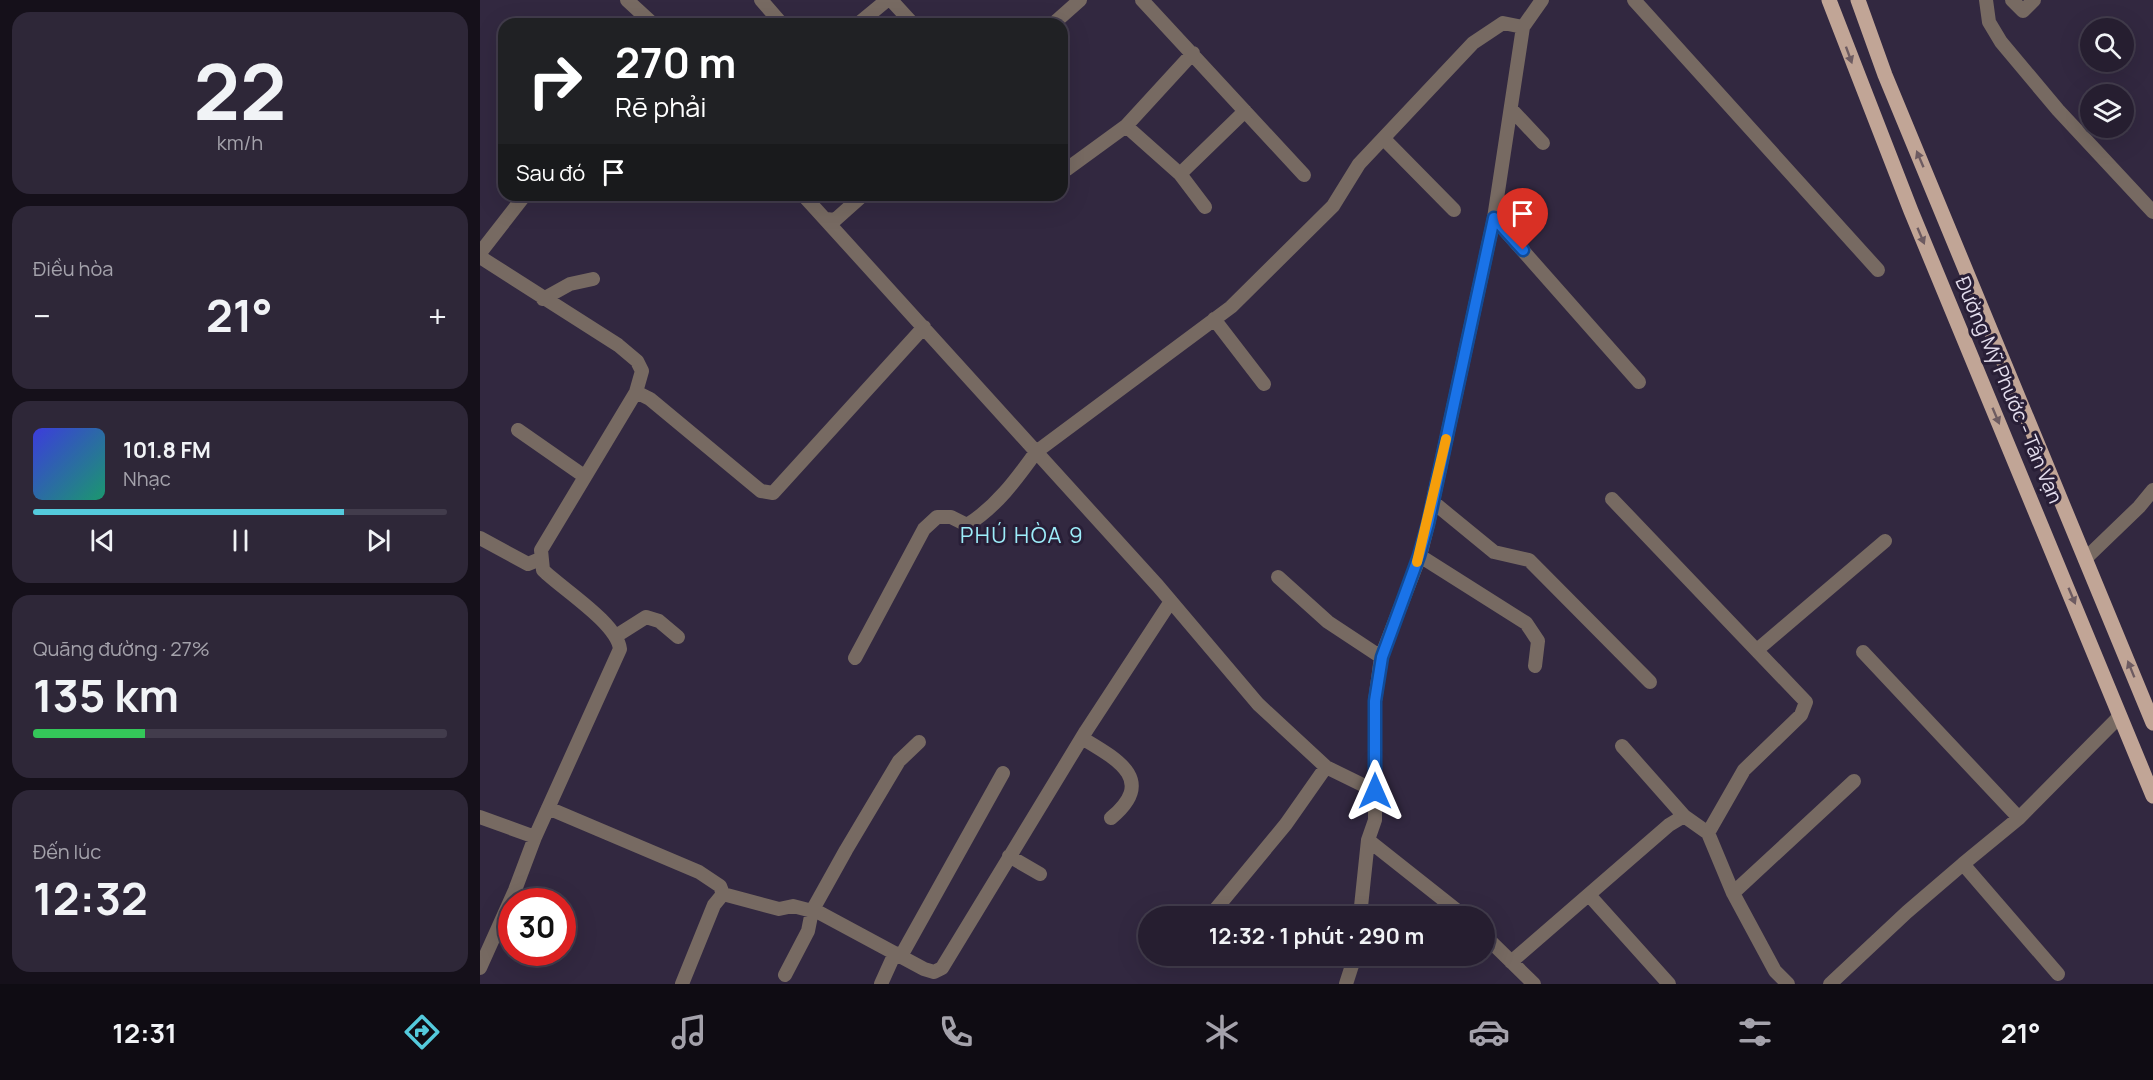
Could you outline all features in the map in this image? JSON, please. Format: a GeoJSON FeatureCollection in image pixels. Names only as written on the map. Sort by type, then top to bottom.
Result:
{"type":"FeatureCollection","features":[{"type":"Feature","properties":{"kind":"main road","name":"Đường Mỹ Phước - Tân Vạn"},"geometry":{"type":"LineString","coordinates":[[1829,0],[1893,166],[2153,796]]}},
{"type":"Feature","properties":{"kind":"main road","name":"Đường Mỹ Phước - Tân Vạn"},"geometry":{"type":"LineString","coordinates":[[1858,0],[1885,75],[2153,723]]}},
{"type":"Feature","properties":{"kind":"street"},"geometry":{"type":"LineString","coordinates":[[627,0],[646,18]]}},
{"type":"Feature","properties":{"kind":"street"},"geometry":{"type":"LineString","coordinates":[[761,0],[777,18]]}},
{"type":"Feature","properties":{"kind":"street"},"geometry":{"type":"LineString","coordinates":[[866,18],[889,0],[907,18]]}},
{"type":"Feature","properties":{"kind":"street"},"geometry":{"type":"LineString","coordinates":[[1060,18],[1080,0]]}},
{"type":"Feature","properties":{"kind":"street"},"geometry":{"type":"LineString","coordinates":[[1142,0],[1304,176]]}},
{"type":"Feature","properties":{"kind":"street"},"geometry":{"type":"LineString","coordinates":[[1361,906],[1368,840],[1375,820],[1375,701],[1382,657],[1419,556],[1433,502],[1494,218],[1523,27],[1542,0]]}},
{"type":"Feature","properties":{"kind":"street"},"geometry":{"type":"LineString","coordinates":[[1634,0],[1878,270]]}},
{"type":"Feature","properties":{"kind":"street"},"geometry":{"type":"LineString","coordinates":[[1986,0],[1989,22],[2001,42],[2058,110],[2153,212]]}},
{"type":"Feature","properties":{"kind":"street"},"geometry":{"type":"LineString","coordinates":[[2012,0],[2023,11],[2034,0]]}},
{"type":"Feature","properties":{"kind":"street"},"geometry":{"type":"LineString","coordinates":[[855,658],[924,529],[937,517],[951,517],[967,525],[980,517],[1013,484],[1036,452],[1231,307],[1334,206],[1359,164],[1473,43],[1503,23],[1523,27]]}},
{"type":"Feature","properties":{"kind":"street"},"geometry":{"type":"LineString","coordinates":[[1068,168],[1126,126],[1193,53]]}},
{"type":"Feature","properties":{"kind":"street"},"geometry":{"type":"LineString","coordinates":[[1512,110],[1543,143]]}},
{"type":"Feature","properties":{"kind":"street"},"geometry":{"type":"LineString","coordinates":[[1180,174],[1245,111]]}},
{"type":"Feature","properties":{"kind":"street"},"geometry":{"type":"LineString","coordinates":[[1126,126],[1180,174],[1204,207]]}},
{"type":"Feature","properties":{"kind":"street"},"geometry":{"type":"LineString","coordinates":[[1384,139],[1454,210]]}},
{"type":"Feature","properties":{"kind":"street"},"geometry":{"type":"LineString","coordinates":[[480,968],[515,890],[534,837],[620,649],[616,636],[605,623],[543,570],[540,558],[546,537],[636,392],[642,371],[637,361],[618,345],[543,299],[480,255],[520,201]]}},
{"type":"Feature","properties":{"kind":"street"},"geometry":{"type":"LineString","coordinates":[[809,201],[1171,601],[1258,704],[1326,767],[1375,791]]}},
{"type":"Feature","properties":{"kind":"street"},"geometry":{"type":"LineString","coordinates":[[826,219],[835,220],[856,201]]}},
{"type":"Feature","properties":{"kind":"street"},"geometry":{"type":"LineString","coordinates":[[1494,218],[1639,382]]}},
{"type":"Feature","properties":{"kind":"street"},"geometry":{"type":"LineString","coordinates":[[543,299],[570,284],[593,279]]}},
{"type":"Feature","properties":{"kind":"street"},"geometry":{"type":"LineString","coordinates":[[1214,319],[1264,384]]}},
{"type":"Feature","properties":{"kind":"street"},"geometry":{"type":"LineString","coordinates":[[636,392],[650,399],[761,491],[772,493],[924,327]]}},
{"type":"Feature","properties":{"kind":"street"},"geometry":{"type":"LineString","coordinates":[[518,430],[584,476]]}},
{"type":"Feature","properties":{"kind":"street"},"geometry":{"type":"LineString","coordinates":[[2085,558],[2139,507],[2153,490]]}},
{"type":"Feature","properties":{"kind":"street"},"geometry":{"type":"LineString","coordinates":[[1612,499],[1806,702],[1801,715],[1744,770],[1708,833]]}},
{"type":"Feature","properties":{"kind":"street"},"geometry":{"type":"LineString","coordinates":[[1433,502],[1494,552],[1529,560],[1650,682]]}},
{"type":"Feature","properties":{"kind":"street"},"geometry":{"type":"LineString","coordinates":[[480,538],[528,564],[540,558]]}},
{"type":"Feature","properties":{"kind":"street"},"geometry":{"type":"LineString","coordinates":[[1757,650],[1885,541]]}},
{"type":"Feature","properties":{"kind":"street"},"geometry":{"type":"LineString","coordinates":[[1419,556],[1526,623],[1538,640],[1535,666]]}},
{"type":"Feature","properties":{"kind":"street"},"geometry":{"type":"LineString","coordinates":[[1278,578],[1328,622],[1382,657]]}},
{"type":"Feature","properties":{"kind":"street"},"geometry":{"type":"LineString","coordinates":[[723,894],[779,909],[794,906],[812,910],[934,972],[942,968],[1082,738],[1171,601]]}},
{"type":"Feature","properties":{"kind":"street"},"geometry":{"type":"LineString","coordinates":[[616,636],[646,617],[659,621],[678,637]]}},
{"type":"Feature","properties":{"kind":"street"},"geometry":{"type":"LineString","coordinates":[[1863,652],[2019,818]]}},
{"type":"Feature","properties":{"kind":"street"},"geometry":{"type":"LineString","coordinates":[[1830,984],[1907,912],[2019,818],[2120,716]]}},
{"type":"Feature","properties":{"kind":"street"},"geometry":{"type":"LineString","coordinates":[[1082,738],[1113,757],[1130,773],[1132,788],[1123,808],[1111,818]]}},
{"type":"Feature","properties":{"kind":"street"},"geometry":{"type":"LineString","coordinates":[[785,975],[808,931],[812,910],[899,761],[919,742]]}},
{"type":"Feature","properties":{"kind":"street"},"geometry":{"type":"LineString","coordinates":[[1622,746],[1684,816],[1708,833],[1733,893],[1775,971],[1788,984]]}},
{"type":"Feature","properties":{"kind":"street"},"geometry":{"type":"LineString","coordinates":[[1218,906],[1286,824],[1326,767]]}},
{"type":"Feature","properties":{"kind":"street"},"geometry":{"type":"LineString","coordinates":[[881,984],[1003,773]]}},
{"type":"Feature","properties":{"kind":"street"},"geometry":{"type":"LineString","coordinates":[[1733,893],[1854,781]]}},
{"type":"Feature","properties":{"kind":"street"},"geometry":{"type":"LineString","coordinates":[[548,808],[699,872],[720,886],[723,894]]}},
{"type":"Feature","properties":{"kind":"street"},"geometry":{"type":"LineString","coordinates":[[1511,962],[1669,825],[1684,816]]}},
{"type":"Feature","properties":{"kind":"street"},"geometry":{"type":"LineString","coordinates":[[480,817],[534,837]]}},
{"type":"Feature","properties":{"kind":"street"},"geometry":{"type":"LineString","coordinates":[[1368,840],[1451,906]]}},
{"type":"Feature","properties":{"kind":"street"},"geometry":{"type":"LineString","coordinates":[[1009,856],[1040,874]]}},
{"type":"Feature","properties":{"kind":"street"},"geometry":{"type":"LineString","coordinates":[[1963,864],[2058,974]]}},
{"type":"Feature","properties":{"kind":"street"},"geometry":{"type":"LineString","coordinates":[[682,984],[714,905],[723,894]]}},
{"type":"Feature","properties":{"kind":"street"},"geometry":{"type":"LineString","coordinates":[[1589,895],[1669,984]]}},
{"type":"Feature","properties":{"kind":"street"},"geometry":{"type":"LineString","coordinates":[[1495,946],[1534,984]]}},
{"type":"Feature","properties":{"kind":"street"},"geometry":{"type":"LineString","coordinates":[[1346,984],[1351,966]]}},
{"type":"Feature","properties":{"kind":"slow traffic"},"geometry":{"type":"LineString","coordinates":[[1417,562],[1428,524],[1446,439]]}},
{"type":"Feature","properties":{"kind":"district","name":"PHÚ HÒA 9"},"geometry":{"type":"Point","coordinates":[1022,535]}},
{"type":"Feature","properties":{"kind":"route"},"geometry":{"type":"LineString","coordinates":[[1375,791],[1375,701],[1382,657],[1419,556],[1428,524],[1494,218],[1523,250]]}}]}
